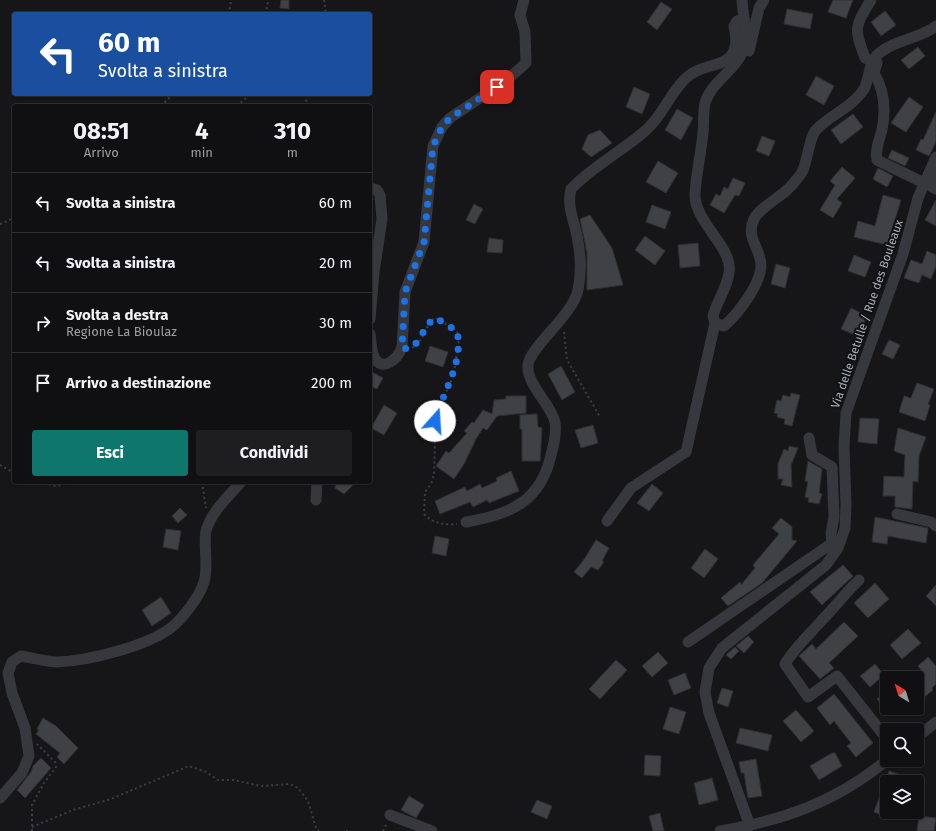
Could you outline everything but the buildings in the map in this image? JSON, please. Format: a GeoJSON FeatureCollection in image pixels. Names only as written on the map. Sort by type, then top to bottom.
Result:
{"type":"FeatureCollection","features":[{"type":"Feature","properties":{"kind":"street"},"geometry":{"type":"LineString","coordinates":[[372,347],[373,354],[381,363],[390,363],[400,353],[402,348],[405,292],[424,242],[433,146],[442,127],[450,118],[508,80],[526,63],[525,32],[520,15],[524,0]]}},
{"type":"Feature","properties":{"kind":"street"},"geometry":{"type":"LineString","coordinates":[[607,521],[631,488],[686,452],[715,323],[713,316],[730,272],[727,260],[720,245],[696,208],[695,195],[703,135],[705,103],[712,90],[732,67],[742,52],[746,37],[742,0]]}},
{"type":"Feature","properties":{"kind":"street"},"geometry":{"type":"LineString","coordinates":[[732,67],[739,67],[746,60],[759,8],[764,0]]}},
{"type":"Feature","properties":{"kind":"street"},"geometry":{"type":"LineString","coordinates":[[871,0],[857,22],[857,37],[865,58],[877,63],[874,73],[878,79],[885,104],[882,128],[876,153],[877,160],[885,166],[924,183]]}},
{"type":"Feature","properties":{"kind":"street"},"geometry":{"type":"LineString","coordinates":[[466,522],[491,518],[511,510],[528,499],[540,486],[546,473],[555,438],[555,421],[529,375],[528,364],[533,355],[563,317],[578,292],[581,270],[578,241],[569,210],[571,189],[596,166],[646,131],[662,114],[675,90],[687,77],[723,63],[736,47],[737,37],[734,26],[737,21],[744,19]]}},
{"type":"Feature","properties":{"kind":"street"},"geometry":{"type":"LineString","coordinates":[[715,323],[724,326],[737,315],[752,291],[761,265],[752,239],[751,227],[755,217],[791,186],[802,172],[815,131],[844,110],[864,89],[872,61],[878,55],[892,47],[928,32],[936,26]]}},
{"type":"Feature","properties":{"kind":"street"},"geometry":{"type":"LineString","coordinates":[[935,168],[932,187],[936,189]]}},
{"type":"Feature","properties":{"kind":"street","name":"Via delle Betulle / Rue des Bouleaux"},"geometry":{"type":"LineString","coordinates":[[749,828],[709,713],[706,692],[709,668],[722,648],[826,565],[838,548],[836,543],[845,528],[846,505],[844,464],[846,413],[874,332],[892,286],[912,224],[918,198],[924,183],[935,168]]}},
{"type":"Feature","properties":{"kind":"street"},"geometry":{"type":"LineString","coordinates":[[372,189],[376,190],[380,195],[382,219],[372,300]]}},
{"type":"Feature","properties":{"kind":"street"},"geometry":{"type":"LineString","coordinates":[[688,642],[836,543],[831,533],[834,517],[832,468],[812,455],[809,438]]}},
{"type":"Feature","properties":{"kind":"street"},"geometry":{"type":"LineString","coordinates":[[0,798],[22,773],[29,756],[25,728],[12,693],[8,673],[12,662],[21,656],[57,662],[102,655],[148,641],[172,626],[193,603],[204,582],[207,556],[206,531],[217,510],[239,484]]}},
{"type":"Feature","properties":{"kind":"street"},"geometry":{"type":"LineString","coordinates":[[316,500],[317,484]]}},
{"type":"Feature","properties":{"kind":"street"},"geometry":{"type":"LineString","coordinates":[[897,514],[931,522],[936,526]]}},
{"type":"Feature","properties":{"kind":"street"},"geometry":{"type":"LineString","coordinates":[[859,580],[843,595],[828,614],[791,653],[785,664],[808,697],[837,676],[880,730]]}},
{"type":"Feature","properties":{"kind":"street"},"geometry":{"type":"LineString","coordinates":[[924,731],[936,722]]}},
{"type":"Feature","properties":{"kind":"street"},"geometry":{"type":"LineString","coordinates":[[720,831],[749,828],[822,803],[880,765]]}},
{"type":"Feature","properties":{"kind":"street"},"geometry":{"type":"LineString","coordinates":[[390,815],[432,831]]}},
{"type":"Feature","properties":{"kind":"path"},"geometry":{"type":"LineString","coordinates":[[229,12],[230,0]]}},
{"type":"Feature","properties":{"kind":"path"},"geometry":{"type":"LineString","coordinates":[[266,12],[268,0]]}},
{"type":"Feature","properties":{"kind":"path"},"geometry":{"type":"LineString","coordinates":[[324,0],[326,12]]}},
{"type":"Feature","properties":{"kind":"path"},"geometry":{"type":"LineString","coordinates":[[163,104],[171,96]]}},
{"type":"Feature","properties":{"kind":"path"},"geometry":{"type":"LineString","coordinates":[[239,104],[248,96]]}},
{"type":"Feature","properties":{"kind":"path"},"geometry":{"type":"LineString","coordinates":[[0,224],[12,219]]}},
{"type":"Feature","properties":{"kind":"path"},"geometry":{"type":"LineString","coordinates":[[563,317],[567,360],[600,417]]}},
{"type":"Feature","properties":{"kind":"path"},"geometry":{"type":"LineString","coordinates":[[402,348],[409,349],[416,346],[430,321],[436,318],[457,331],[459,339],[454,374],[438,411],[432,431],[435,444],[434,474],[431,484],[424,492],[424,514],[435,523],[456,524],[466,522]]}},
{"type":"Feature","properties":{"kind":"path"},"geometry":{"type":"LineString","coordinates":[[0,465],[12,472]]}},
{"type":"Feature","properties":{"kind":"path"},"geometry":{"type":"LineString","coordinates":[[48,484],[56,486],[64,484]]}},
{"type":"Feature","properties":{"kind":"path"},"geometry":{"type":"LineString","coordinates":[[202,484],[205,508],[212,520]]}},
{"type":"Feature","properties":{"kind":"path"},"geometry":{"type":"LineString","coordinates":[[26,737],[46,752],[56,767],[44,783],[32,805],[32,831]]}},
{"type":"Feature","properties":{"kind":"path"},"geometry":{"type":"LineString","coordinates":[[32,828],[73,810],[111,799],[189,766],[206,772],[218,780],[233,780],[261,786],[290,784],[298,788],[308,801],[315,819],[316,828],[319,831]]}},
{"type":"Feature","properties":{"kind":"route"},"geometry":{"type":"LineString","coordinates":[[435,421],[454,374],[459,339],[457,331],[436,318],[430,321],[427,329],[416,346],[409,349],[402,348],[405,292],[424,242],[433,146],[442,127],[450,118],[497,87]]}}]}
